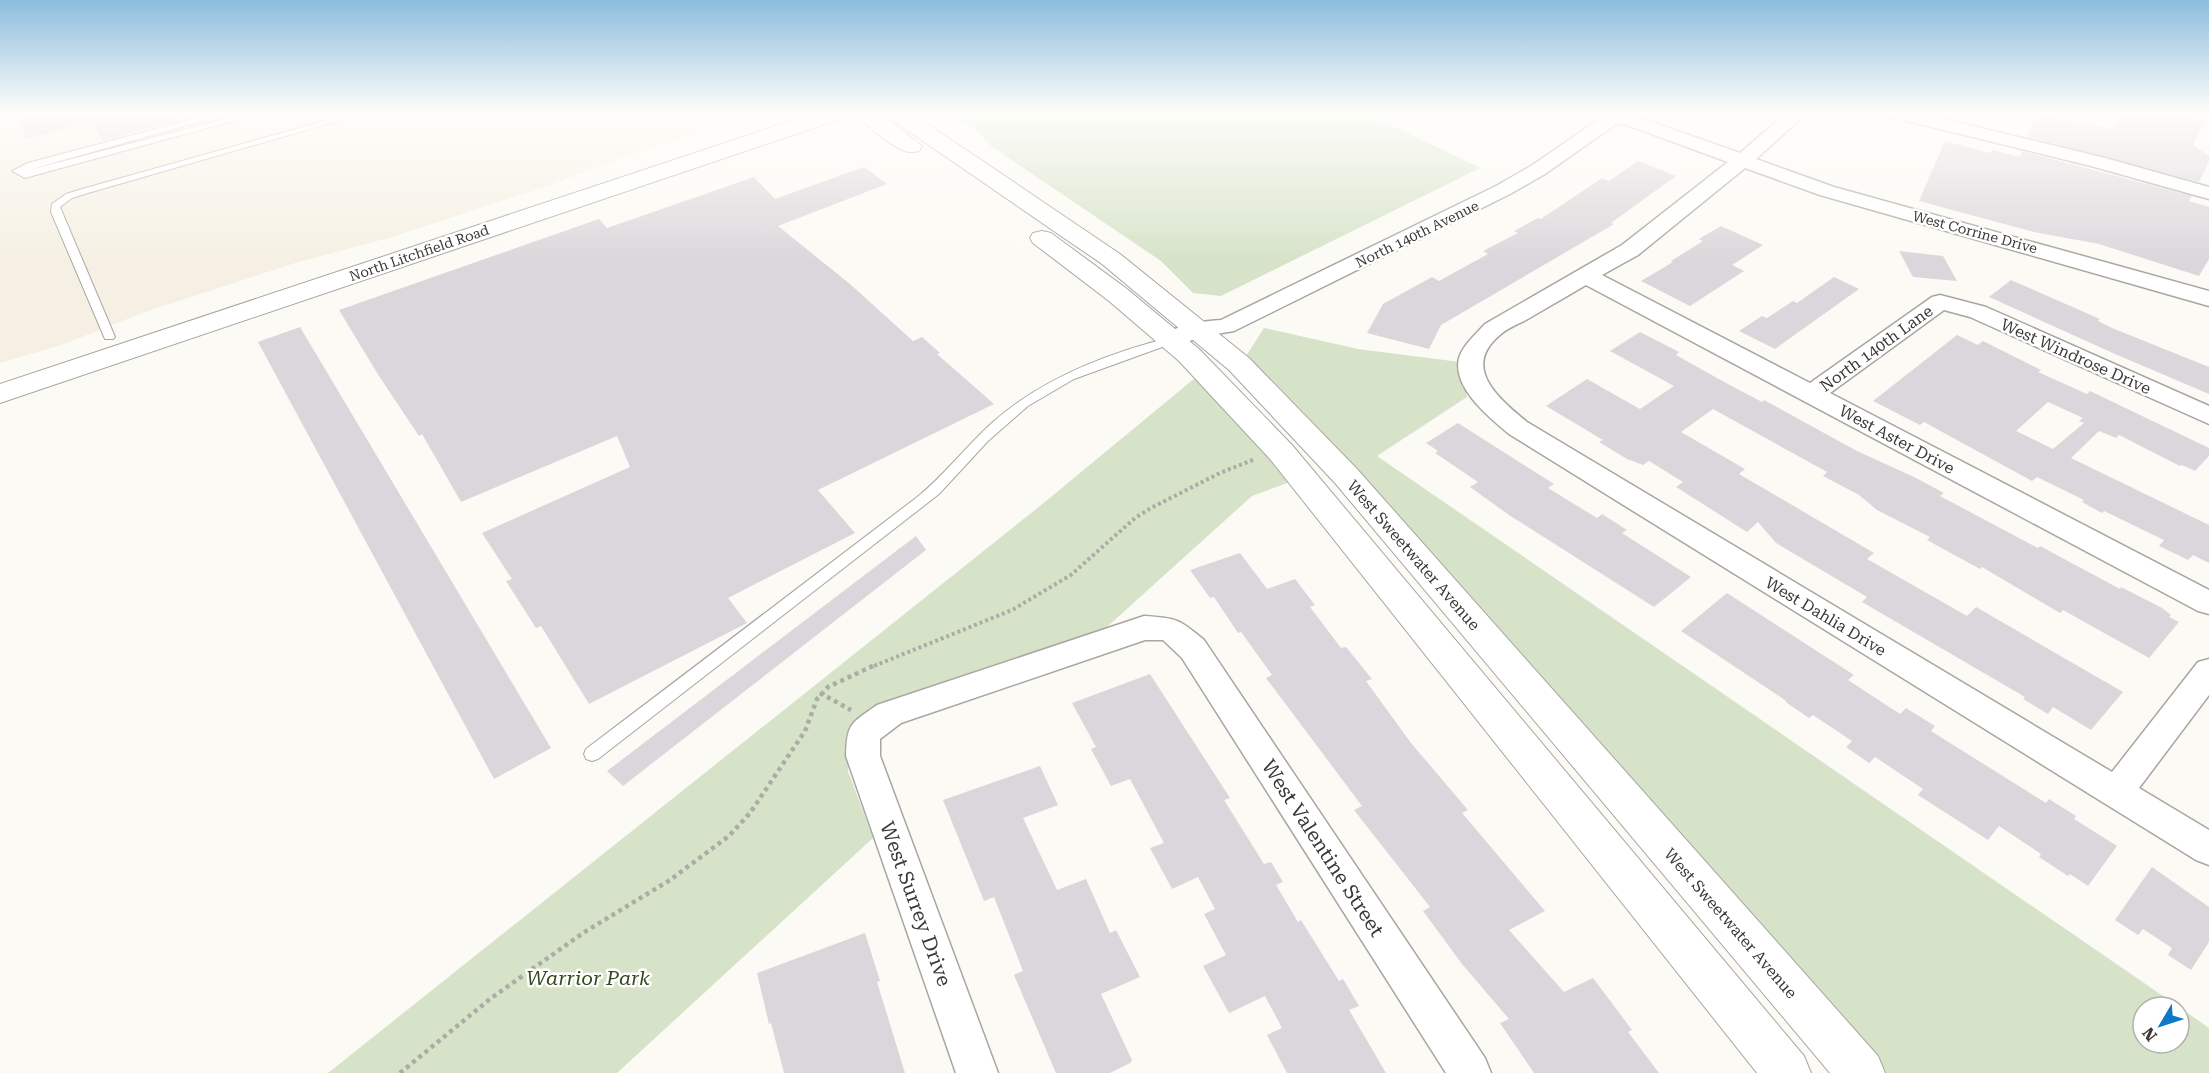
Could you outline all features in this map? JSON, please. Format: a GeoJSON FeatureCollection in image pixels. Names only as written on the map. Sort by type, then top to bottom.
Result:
{"type":"FeatureCollection","features":[{"type":"Feature","properties":{"kind":"street","name":"North Litchfield Road"},"geometry":{"type":"LineString","coordinates":[[0,373],[643,162]]}},
{"type":"Feature","properties":{"kind":"street","name":"North Litchfield Road"},"geometry":{"type":"LineString","coordinates":[[0,394],[689,162]]}},
{"type":"Feature","properties":{"kind":"street","name":"West Sweetwater Avenue"},"geometry":{"type":"LineString","coordinates":[[934,162],[1185,335],[1239,364],[1316,443],[1861,1073]]}},
{"type":"Feature","properties":{"kind":"street","name":"West Sweetwater Avenue"},"geometry":{"type":"LineString","coordinates":[[969,162],[1111,259],[1185,335],[1219,385],[1281,452],[1787,1073]]}},
{"type":"Feature","properties":{"kind":"street","name":"North 140th Avenue"},"geometry":{"type":"LineString","coordinates":[[1185,335],[1226,327],[1503,190],[1547,162]]}},
{"type":"Feature","properties":{"kind":"street"},"geometry":{"type":"LineString","coordinates":[[1584,275],[1630,250],[1741,162]]}},
{"type":"Feature","properties":{"kind":"street","name":"West Corrine Drive"},"geometry":{"type":"LineString","coordinates":[[1741,162],[1827,191],[2160,283],[2209,299]]}},
{"type":"Feature","properties":{"kind":"street"},"geometry":{"type":"LineString","coordinates":[[2098,162],[2209,193]]}},
{"type":"Feature","properties":{"kind":"street","name":"West Dahlia Drive"},"geometry":{"type":"LineString","coordinates":[[1584,275],[1493,329],[1480,343],[1471,359],[1477,386],[1492,407],[1518,428],[2209,849]]}},
{"type":"Feature","properties":{"kind":"street","name":"West Aster Drive"},"geometry":{"type":"LineString","coordinates":[[1584,275],[2209,603]]}},
{"type":"Feature","properties":{"kind":"street","name":"North 140th Lane"},"geometry":{"type":"LineString","coordinates":[[1812,394],[1940,302]]}},
{"type":"Feature","properties":{"kind":"street","name":"West Windrose Drive"},"geometry":{"type":"LineString","coordinates":[[1940,302],[1978,312],[2209,416]]}},
{"type":"Feature","properties":{"kind":"street","name":"West Valentine Street"},"geometry":{"type":"LineString","coordinates":[[862,724],[1144,628],[1170,629],[1193,649],[1470,1073]]}},
{"type":"Feature","properties":{"kind":"street"},"geometry":{"type":"LineString","coordinates":[[2116,793],[2209,671]]}},
{"type":"Feature","properties":{"kind":"street","name":"West Surrey Drive"},"geometry":{"type":"LineString","coordinates":[[862,724],[863,756],[977,1073]]}},
{"type":"Feature","properties":{"kind":"street"},"geometry":{"type":"LineString","coordinates":[[1582,822],[1624,799]]}},
{"type":"Feature","properties":{"kind":"lane"},"geometry":{"type":"LineString","coordinates":[[43,162],[17,171],[25,175],[74,162]]}},
{"type":"Feature","properties":{"kind":"lane"},"geometry":{"type":"LineString","coordinates":[[109,337],[55,206],[59,201],[85,190],[185,162]]}},
{"type":"Feature","properties":{"kind":"lane"},"geometry":{"type":"LineString","coordinates":[[592,754],[934,491],[982,439],[1039,392],[1093,367],[1185,335]]}},
{"type":"Feature","properties":{"kind":"path"},"geometry":{"type":"LineString","coordinates":[[400,1073],[490,999],[583,933],[670,880],[729,836],[750,813],[805,731],[820,693],[841,679],[1012,610],[1071,574],[1135,518],[1150,508],[1220,473],[1255,459]]}},
{"type":"Feature","properties":{"kind":"path"},"geometry":{"type":"LineString","coordinates":[[820,693],[862,724]]}},
{"type":"Feature","properties":{"kind":"shaded area"},"geometry":{"type":"Polygon","coordinates":[[[0,162],[609,162],[551,185],[392,237],[295,263],[145,312],[64,344],[0,363],[0,162]]]}},
{"type":"Feature","properties":{"kind":"green space"},"geometry":{"type":"Polygon","coordinates":[[[1015,162],[1468,162],[1480,168],[1221,296],[1193,293],[1161,261],[1015,162]]]}},
{"type":"Feature","properties":{"kind":"green space"},"geometry":{"type":"Polygon","coordinates":[[[1264,328],[1358,349],[1460,362],[1467,397],[1377,456],[2162,995],[2131,995],[2131,1055],[2191,1055],[2191,1015],[2209,1028],[2209,1073],[1876,1073],[1246,356],[1264,328]]]}},
{"type":"Feature","properties":{"kind":"green space","name":"Warrior Park"},"geometry":{"type":"Polygon","coordinates":[[[1195,378],[1290,482],[1252,496],[1098,635],[850,740],[848,771],[873,838],[617,1073],[328,1073],[1040,506],[1195,378]]]}},
{"type":"Feature","properties":{"kind":"building"},"geometry":{"type":"Polygon","coordinates":[[[1636,162],[1676,176],[1611,223],[1614,224],[1441,325],[1429,349],[1367,333],[1383,304],[1432,277],[1439,281],[1488,254],[1483,251],[1518,233],[1514,231],[1538,218],[1541,219],[1602,178],[1609,181],[1636,162]]]}},
{"type":"Feature","properties":{"kind":"building"},"geometry":{"type":"Polygon","coordinates":[[[1936,162],[2064,162],[2192,196],[2189,201],[2209,207],[2209,259],[2199,276],[2099,244],[2034,232],[1919,201],[1936,162]]]}},
{"type":"Feature","properties":{"kind":"building"},"geometry":{"type":"Polygon","coordinates":[[[2123,162],[2208,162],[2199,182],[2123,162]]]}},
{"type":"Feature","properties":{"kind":"building"},"geometry":{"type":"Polygon","coordinates":[[[864,167],[887,184],[778,226],[850,284],[913,341],[922,337],[940,353],[937,354],[994,404],[818,490],[855,533],[728,598],[747,623],[589,704],[541,626],[536,628],[506,581],[512,579],[482,533],[630,467],[617,436],[461,502],[422,434],[419,436],[339,310],[599,219],[607,228],[754,177],[775,199],[864,167]]]}},
{"type":"Feature","properties":{"kind":"building"},"geometry":{"type":"Polygon","coordinates":[[[1721,226],[1763,245],[1732,265],[1744,271],[1690,306],[1641,281],[1673,262],[1671,261],[1703,241],[1699,239],[1721,226]]]}},
{"type":"Feature","properties":{"kind":"building"},"geometry":{"type":"Polygon","coordinates":[[[1899,251],[1943,256],[1957,281],[1913,277],[1899,251]]]}},
{"type":"Feature","properties":{"kind":"building"},"geometry":{"type":"Polygon","coordinates":[[[1834,277],[1859,289],[1775,349],[1739,331],[1762,316],[1767,318],[1793,301],[1797,303],[1834,277]]]}},
{"type":"Feature","properties":{"kind":"building"},"geometry":{"type":"Polygon","coordinates":[[[2011,280],[2100,319],[2098,321],[2112,328],[2209,367],[2209,394],[1989,297],[2011,280]]]}},
{"type":"Feature","properties":{"kind":"building"},"geometry":{"type":"Polygon","coordinates":[[[300,327],[551,748],[494,779],[258,342],[300,327]]]}},
{"type":"Feature","properties":{"kind":"building"},"geometry":{"type":"Polygon","coordinates":[[[1640,332],[1679,352],[1676,355],[1726,383],[1762,402],[1764,400],[1857,451],[1914,477],[1944,493],[1940,496],[2038,548],[2040,546],[2120,589],[2121,587],[2162,608],[2171,615],[2169,617],[2179,622],[2149,658],[2063,610],[2060,613],[1982,567],[1980,569],[1927,540],[1930,537],[1877,510],[1859,495],[1823,476],[1827,472],[1713,409],[1681,432],[1745,469],[1739,474],[1874,553],[1867,559],[1967,616],[1976,607],[2123,692],[2091,730],[2053,707],[2048,714],[2023,699],[2025,697],[1862,602],[1867,597],[1776,543],[1758,522],[1747,532],[1676,487],[1683,482],[1649,461],[1643,465],[1627,459],[1599,442],[1603,440],[1546,406],[1587,379],[1640,409],[1674,386],[1610,351],[1640,332]]]}},
{"type":"Feature","properties":{"kind":"building"},"geometry":{"type":"Polygon","coordinates":[[[1957,335],[1978,345],[1983,341],[2041,370],[2038,372],[2087,394],[2090,391],[2209,448],[2209,456],[2195,471],[2180,466],[2119,435],[2116,438],[2099,431],[2071,458],[2209,525],[2209,563],[2193,555],[2188,560],[2159,546],[2164,540],[2104,511],[2102,513],[2082,502],[2084,500],[2037,477],[2032,481],[1924,422],[1920,425],[1873,401],[1957,335]],[[2048,402],[2016,431],[2053,449],[2084,423],[2079,421],[2083,418],[2048,402]]]}},
{"type":"Feature","properties":{"kind":"building"},"geometry":{"type":"Polygon","coordinates":[[[1458,423],[1554,484],[1548,488],[1597,518],[1602,514],[1627,530],[1622,533],[1691,577],[1654,607],[1509,515],[1470,487],[1478,482],[1435,453],[1438,451],[1426,443],[1458,423]]]}},
{"type":"Feature","properties":{"kind":"building"},"geometry":{"type":"Polygon","coordinates":[[[916,536],[926,550],[623,786],[607,771],[916,536]]]}},
{"type":"Feature","properties":{"kind":"building"},"geometry":{"type":"Polygon","coordinates":[[[1240,553],[1267,589],[1295,579],[1315,605],[1310,607],[1341,648],[1346,647],[1372,679],[1366,681],[1411,743],[1468,810],[1462,813],[1545,911],[1509,930],[1564,992],[1593,978],[1632,1030],[1628,1032],[1659,1073],[1534,1073],[1500,1023],[1509,1019],[1462,964],[1423,911],[1430,907],[1354,810],[1362,806],[1266,678],[1272,675],[1241,632],[1238,633],[1214,597],[1210,598],[1190,570],[1240,553]]]}},
{"type":"Feature","properties":{"kind":"building"},"geometry":{"type":"Polygon","coordinates":[[[1727,593],[1854,675],[1848,680],[1900,714],[1906,708],[1935,726],[1931,731],[2046,803],[2049,799],[2076,816],[2074,819],[2117,846],[2088,886],[2039,857],[2041,854],[1999,826],[1988,840],[1918,795],[1923,789],[1875,757],[1869,763],[1846,747],[1852,741],[1813,715],[1809,718],[1681,631],[1727,593]]]}},
{"type":"Feature","properties":{"kind":"building"},"geometry":{"type":"Polygon","coordinates":[[[1150,674],[1230,798],[1224,800],[1264,864],[1271,862],[1283,882],[1276,885],[1298,922],[1301,920],[1339,981],[1343,979],[1359,1006],[1349,1010],[1386,1073],[1287,1073],[1267,1035],[1282,1028],[1265,996],[1229,1013],[1203,966],[1226,955],[1204,914],[1215,909],[1198,877],[1172,889],[1150,848],[1164,843],[1130,779],[1111,786],[1091,749],[1096,747],[1072,703],[1150,674]]]}},
{"type":"Feature","properties":{"kind":"building"},"geometry":{"type":"Polygon","coordinates":[[[1040,766],[1058,805],[1023,818],[1057,890],[1086,879],[1110,933],[1116,930],[1140,977],[1101,994],[1132,1060],[1110,1073],[1056,1073],[1014,975],[1023,971],[994,897],[984,901],[943,800],[1040,766]]]}},
{"type":"Feature","properties":{"kind":"building"},"geometry":{"type":"Polygon","coordinates":[[[2152,867],[2209,907],[2209,942],[2191,970],[2168,955],[2172,948],[2143,929],[2138,935],[2115,920],[2152,867]]]}},
{"type":"Feature","properties":{"kind":"building"},"geometry":{"type":"Polygon","coordinates":[[[865,933],[880,981],[877,982],[905,1073],[784,1073],[757,973],[865,933]]]}}]}
